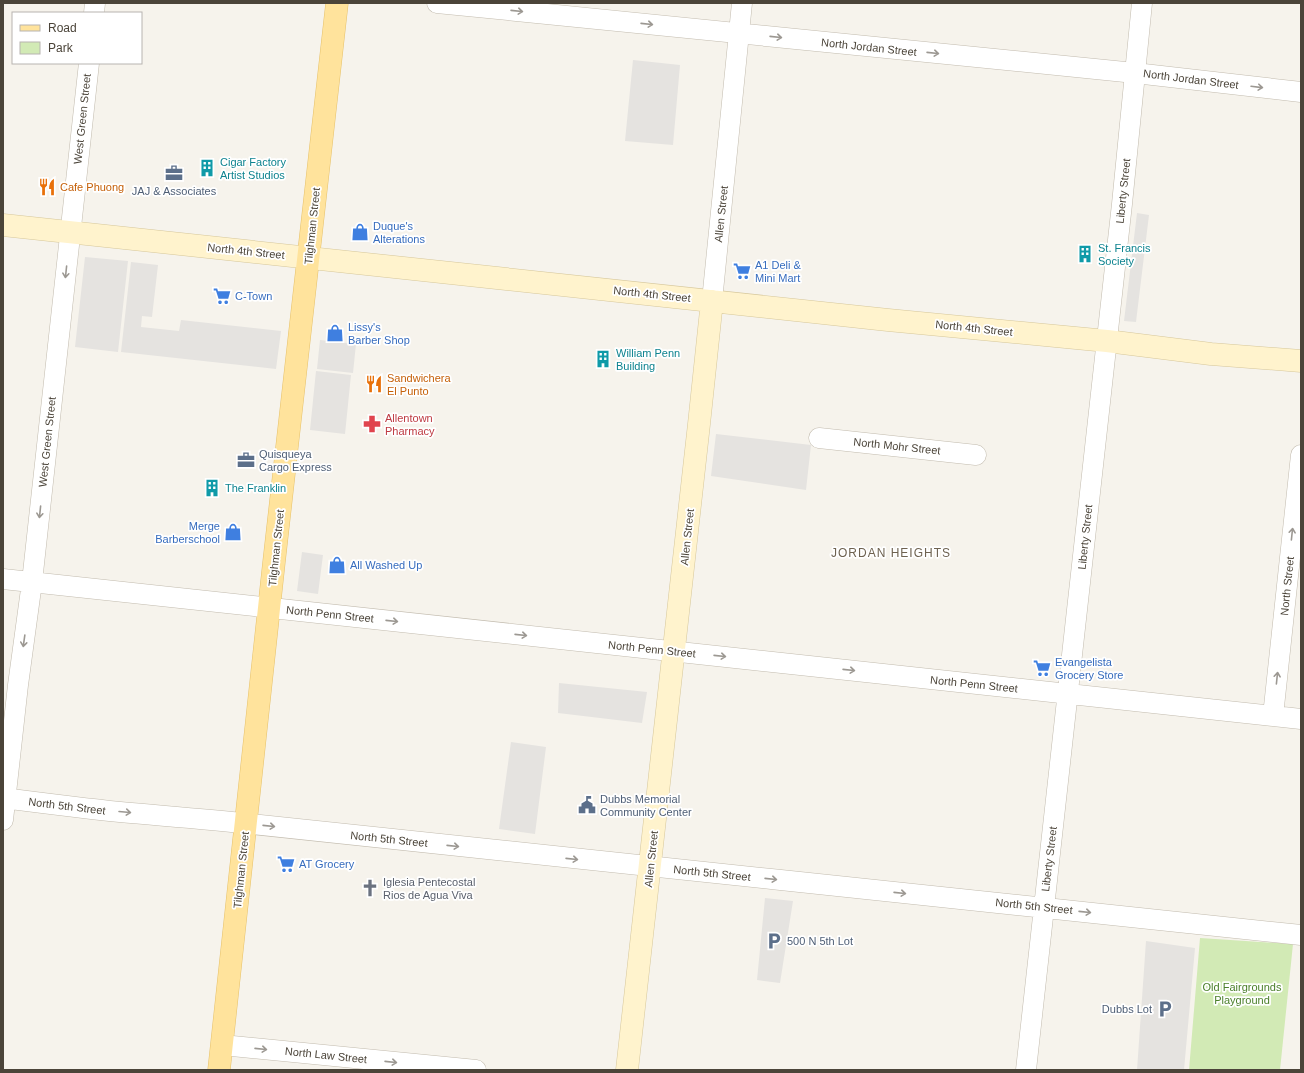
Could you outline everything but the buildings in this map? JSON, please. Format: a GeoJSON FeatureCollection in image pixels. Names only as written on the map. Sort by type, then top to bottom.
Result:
{"type":"FeatureCollection","features":[{"type":"Feature","properties":{"kind":"main road","name":"Tilghman Street"},"geometry":{"type":"LineString","coordinates":[[219,1070],[337,3]]}},
{"type":"Feature","properties":{"kind":"street","name":"North Jordan Street"},"geometry":{"type":"LineString","coordinates":[[437,3],[1135,73],[1301,92]]}},
{"type":"Feature","properties":{"kind":"street","name":"Allen Street"},"geometry":{"type":"LineString","coordinates":[[627,1070],[712,300],[742,3]]}},
{"type":"Feature","properties":{"kind":"street","name":"Liberty Street"},"geometry":{"type":"LineString","coordinates":[[1026,1070],[1122,204],[1142,3]]}},
{"type":"Feature","properties":{"kind":"street","name":"West Green Street"},"geometry":{"type":"LineString","coordinates":[[3,820],[4,798],[32,582],[88,64]]}},
{"type":"Feature","properties":{"kind":"street","name":"North 4th Street"},"geometry":{"type":"LineString","coordinates":[[3,226],[712,300],[888,320],[1107,341],[1211,354],[1301,361]]}},
{"type":"Feature","properties":{"kind":"street","name":"North Mohr Street"},"geometry":{"type":"LineString","coordinates":[[818,438],[976,455]]}},
{"type":"Feature","properties":{"kind":"street","name":"North Street"},"geometry":{"type":"LineString","coordinates":[[1273,716],[1301,455]]}},
{"type":"Feature","properties":{"kind":"street","name":"North Penn Street"},"geometry":{"type":"LineString","coordinates":[[3,579],[1301,720]]}},
{"type":"Feature","properties":{"kind":"street","name":"North 5th Street"},"geometry":{"type":"LineString","coordinates":[[4,798],[1301,935]]}},
{"type":"Feature","properties":{"kind":"street","name":"North Law Street"},"geometry":{"type":"LineString","coordinates":[[222,1045],[476,1070]]}},
{"type":"Feature","properties":{"kind":"green space","name":"Old Fairgrounds Playground"},"geometry":{"type":"Polygon","coordinates":[[[1200,938],[1293,944],[1280,1070],[1189,1070],[1200,938]]]}},
{"type":"Feature","properties":{"kind":"shaded area"},"geometry":{"type":"Polygon","coordinates":[[[633,60],[680,65],[673,145],[625,141],[633,60]]]}},
{"type":"Feature","properties":{"kind":"shaded area"},"geometry":{"type":"Polygon","coordinates":[[[1137,213],[1149,215],[1136,322],[1124,321],[1137,213]]]}},
{"type":"Feature","properties":{"kind":"shaded area"},"geometry":{"type":"Polygon","coordinates":[[[85,257],[128,261],[118,352],[75,347],[85,257]]]}},
{"type":"Feature","properties":{"kind":"shaded area"},"geometry":{"type":"Polygon","coordinates":[[[131,262],[158,265],[152,317],[142,316],[141,327],[179,331],[181,320],[281,331],[276,369],[121,352],[131,262]]]}},
{"type":"Feature","properties":{"kind":"shaded area"},"geometry":{"type":"Polygon","coordinates":[[[320,340],[356,344],[353,373],[317,369],[320,340]]]}},
{"type":"Feature","properties":{"kind":"shaded area"},"geometry":{"type":"Polygon","coordinates":[[[316,371],[351,375],[345,434],[310,430],[316,371]]]}},
{"type":"Feature","properties":{"kind":"shaded area"},"geometry":{"type":"Polygon","coordinates":[[[716,434],[811,445],[806,490],[711,476],[716,434]]]}},
{"type":"Feature","properties":{"kind":"shaded area"},"geometry":{"type":"Polygon","coordinates":[[[302,552],[323,555],[318,594],[297,591],[302,552]]]}},
{"type":"Feature","properties":{"kind":"shaded area"},"geometry":{"type":"Polygon","coordinates":[[[559,683],[647,692],[642,723],[558,713],[559,683]]]}},
{"type":"Feature","properties":{"kind":"shaded area"},"geometry":{"type":"Polygon","coordinates":[[[511,742],[546,747],[535,834],[499,829],[511,742]]]}},
{"type":"Feature","properties":{"kind":"shaded area","name":"500 N 5th Lot"},"geometry":{"type":"Polygon","coordinates":[[[765,898],[793,901],[780,983],[757,980],[765,898]]]}},
{"type":"Feature","properties":{"kind":"shaded area","name":"Dubbs Lot"},"geometry":{"type":"Polygon","coordinates":[[[1146,941],[1195,948],[1184,1070],[1137,1070],[1146,941]]]}},
{"type":"Feature","properties":{"kind":"place","name":"Cigar Factory Artist Studios"},"geometry":{"type":"Point","coordinates":[207,168]}},
{"type":"Feature","properties":{"kind":"place","name":"JAJ & Associates"},"geometry":{"type":"Point","coordinates":[174,173]}},
{"type":"Feature","properties":{"kind":"place","name":"Cafe Phuong"},"geometry":{"type":"Point","coordinates":[47,187]}},
{"type":"Feature","properties":{"kind":"place","name":"Duque's Alterations"},"geometry":{"type":"Point","coordinates":[360,232]}},
{"type":"Feature","properties":{"kind":"place","name":"St. Francis Society"},"geometry":{"type":"Point","coordinates":[1085,254]}},
{"type":"Feature","properties":{"kind":"place","name":"A1 Deli & Mini Mart"},"geometry":{"type":"Point","coordinates":[742,271]}},
{"type":"Feature","properties":{"kind":"place","name":"C-Town"},"geometry":{"type":"Point","coordinates":[222,296]}},
{"type":"Feature","properties":{"kind":"place","name":"Lissy's Barber Shop"},"geometry":{"type":"Point","coordinates":[335,333]}},
{"type":"Feature","properties":{"kind":"place","name":"William Penn Building"},"geometry":{"type":"Point","coordinates":[603,359]}},
{"type":"Feature","properties":{"kind":"place","name":"Sandwichera El Punto"},"geometry":{"type":"Point","coordinates":[374,384]}},
{"type":"Feature","properties":{"kind":"place","name":"Allentown Pharmacy"},"geometry":{"type":"Point","coordinates":[372,424]}},
{"type":"Feature","properties":{"kind":"place","name":"Quisqueya Cargo Express"},"geometry":{"type":"Point","coordinates":[246,460]}},
{"type":"Feature","properties":{"kind":"place","name":"The Franklin"},"geometry":{"type":"Point","coordinates":[212,488]}},
{"type":"Feature","properties":{"kind":"place","name":"Merge Barberschool"},"geometry":{"type":"Point","coordinates":[233,532]}},
{"type":"Feature","properties":{"kind":"place","name":"All Washed Up"},"geometry":{"type":"Point","coordinates":[337,565]}},
{"type":"Feature","properties":{"kind":"place","name":"Evangelista Grocery Store"},"geometry":{"type":"Point","coordinates":[1042,668]}},
{"type":"Feature","properties":{"kind":"place","name":"Dubbs Memorial Community Center"},"geometry":{"type":"Point","coordinates":[587,805]}},
{"type":"Feature","properties":{"kind":"place","name":"AT Grocery"},"geometry":{"type":"Point","coordinates":[286,864]}},
{"type":"Feature","properties":{"kind":"place","name":"Iglesia Pentecostal Rios de Agua Viva"},"geometry":{"type":"Point","coordinates":[370,888]}},
{"type":"Feature","properties":{"kind":"place","name":"500 N 5th Lot"},"geometry":{"type":"Point","coordinates":[774,941]}},
{"type":"Feature","properties":{"kind":"place","name":"Dubbs Lot"},"geometry":{"type":"Point","coordinates":[1165,1009]}},
{"type":"Feature","properties":{"kind":"district","name":"JORDAN HEIGHTS"},"geometry":{"type":"Point","coordinates":[891,553]}}]}
